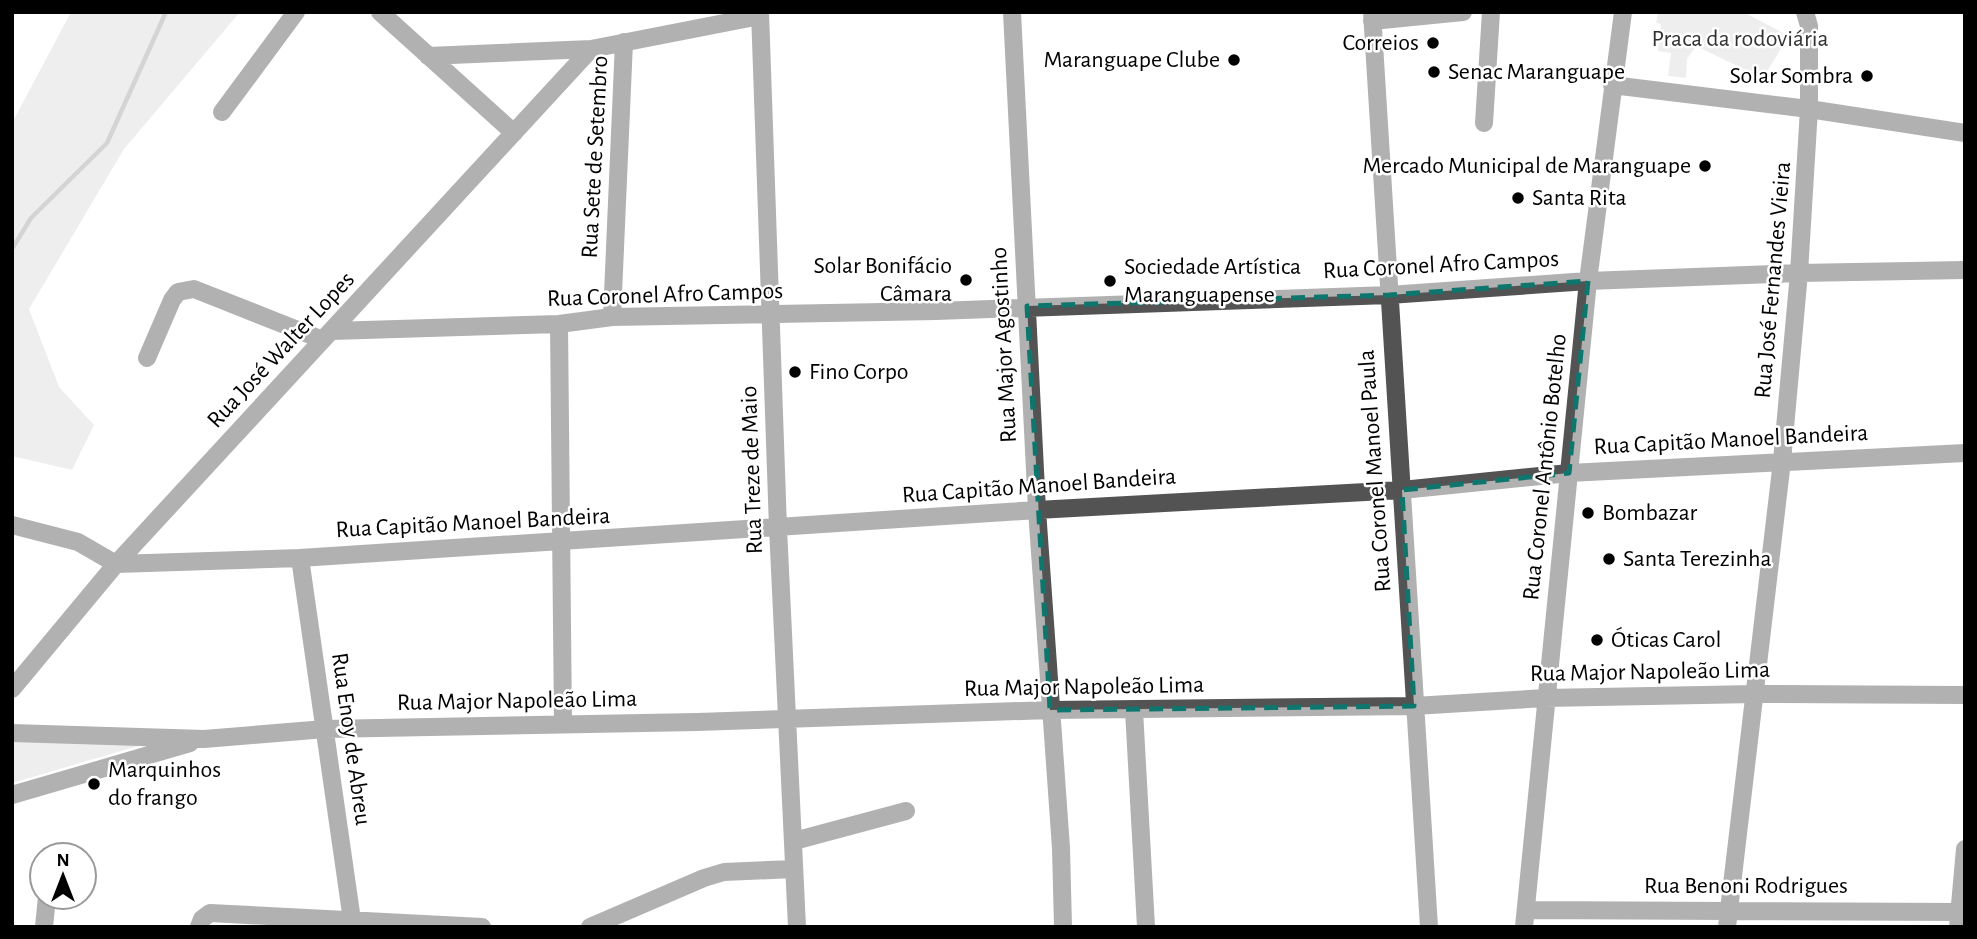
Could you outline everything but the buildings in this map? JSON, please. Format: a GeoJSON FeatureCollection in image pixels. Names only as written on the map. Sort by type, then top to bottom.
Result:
{"type":"FeatureCollection","features":[{"type":"Feature","properties":{"kind":"street"},"geometry":{"type":"LineString","coordinates":[[222,112],[296,12]]}},
{"type":"Feature","properties":{"kind":"street"},"geometry":{"type":"LineString","coordinates":[[380,12],[514,133]]}},
{"type":"Feature","properties":{"kind":"street","name":"Rua Major Agostinho"},"geometry":{"type":"LineString","coordinates":[[1013,12],[1037,510],[1061,848],[1063,927]]}},
{"type":"Feature","properties":{"kind":"street"},"geometry":{"type":"LineString","coordinates":[[1372,17],[1463,12]]}},
{"type":"Feature","properties":{"kind":"street"},"geometry":{"type":"LineString","coordinates":[[1484,123],[1491,12]]}},
{"type":"Feature","properties":{"kind":"street","name":"Rua Coronel Antônio Botelho"},"geometry":{"type":"LineString","coordinates":[[1525,918],[1588,281],[1623,12]]}},
{"type":"Feature","properties":{"kind":"street","name":"Rua José Fernandes Vieira"},"geometry":{"type":"LineString","coordinates":[[1728,918],[1782,461],[1799,273],[1809,109],[1809,26],[1805,12]]}},
{"type":"Feature","properties":{"kind":"street","name":"Rua Sete de Setembro"},"geometry":{"type":"LineString","coordinates":[[428,56],[590,49],[760,14]]}},
{"type":"Feature","properties":{"kind":"street","name":"Rua Treze de Maio"},"geometry":{"type":"LineString","coordinates":[[760,14],[778,528],[797,927]]}},
{"type":"Feature","properties":{"kind":"street","name":"Rua Coronel Manoel Paula"},"geometry":{"type":"LineString","coordinates":[[1372,17],[1429,927]]}},
{"type":"Feature","properties":{"kind":"street","name":"Rua Sete de Setembro"},"geometry":{"type":"LineString","coordinates":[[612,317],[624,42]]}},
{"type":"Feature","properties":{"kind":"street","name":"Rua José Walter Lopes"},"geometry":{"type":"LineString","coordinates":[[12,689],[116,564],[590,49]]}},
{"type":"Feature","properties":{"kind":"street"},"geometry":{"type":"LineString","coordinates":[[1612,85],[1809,109],[1965,133]]}},
{"type":"Feature","properties":{"kind":"street","name":"Rua Coronel Afro Campos"},"geometry":{"type":"LineString","coordinates":[[328,335],[559,324],[612,317],[1389,295],[1588,281],[1965,270]]}},
{"type":"Feature","properties":{"kind":"street"},"geometry":{"type":"LineString","coordinates":[[147,358],[172,300],[178,292],[194,289],[328,335]]}},
{"type":"Feature","properties":{"kind":"street"},"geometry":{"type":"LineString","coordinates":[[559,324],[563,724]]}},
{"type":"Feature","properties":{"kind":"street","name":"Rua Capitão Manoel Bandeira"},"geometry":{"type":"LineString","coordinates":[[116,564],[300,558],[1037,510],[1402,490],[1569,473],[1965,453]]}},
{"type":"Feature","properties":{"kind":"street"},"geometry":{"type":"LineString","coordinates":[[12,525],[78,542],[116,564]]}},
{"type":"Feature","properties":{"kind":"street","name":"Rua Enoy de Abreu"},"geometry":{"type":"LineString","coordinates":[[300,558],[353,923]]}},
{"type":"Feature","properties":{"kind":"street","name":"Rua Major Napoleão Lima"},"geometry":{"type":"LineString","coordinates":[[12,733],[204,739],[325,730],[1050,710],[1414,706],[1545,698],[1755,694],[1965,695]]}},
{"type":"Feature","properties":{"kind":"street"},"geometry":{"type":"LineString","coordinates":[[1133,710],[1146,927]]}},
{"type":"Feature","properties":{"kind":"street","name":"Rua Major Napoleão Lima"},"geometry":{"type":"LineString","coordinates":[[12,795],[204,739]]}},
{"type":"Feature","properties":{"kind":"street"},"geometry":{"type":"LineString","coordinates":[[794,841],[906,811]]}},
{"type":"Feature","properties":{"kind":"street"},"geometry":{"type":"LineString","coordinates":[[1961,917],[1965,849]]}},
{"type":"Feature","properties":{"kind":"street"},"geometry":{"type":"LineString","coordinates":[[590,927],[724,872],[794,869]]}},
{"type":"Feature","properties":{"kind":"street"},"geometry":{"type":"LineString","coordinates":[[199,927],[202,919],[211,913],[353,923],[482,927]]}},
{"type":"Feature","properties":{"kind":"street","name":"Rua Benoni Rodrigues"},"geometry":{"type":"LineString","coordinates":[[1525,918],[1961,917]]}},
{"type":"Feature","properties":{"kind":"highlighted area"},"geometry":{"type":"Polygon","coordinates":[[[1588,281],[1569,473],[1402,490],[1414,706],[1050,710],[1027,306],[1389,295],[1588,281]]]}},
{"type":"Feature","properties":{"kind":"green space"},"geometry":{"type":"Polygon","coordinates":[[[71,12],[240,12],[124,149],[29,309],[59,387],[94,425],[72,470],[12,456],[12,123],[71,12]]]}},
{"type":"Feature","properties":{"kind":"green space","name":"Praca da rodoviária"},"geometry":{"type":"Polygon","coordinates":[[[1658,12],[1748,12],[1747,14],[1789,36],[1759,84],[1752,85],[1752,73],[1696,46],[1687,59],[1686,78],[1668,76],[1671,53],[1658,51],[1661,24],[1656,23],[1658,12]]]}},
{"type":"Feature","properties":{"kind":"green space"},"geometry":{"type":"Polygon","coordinates":[[[12,738],[162,739],[12,783],[12,738]]]}},
{"type":"Feature","properties":{"kind":"waterway"},"geometry":{"type":"LineString","coordinates":[[12,249],[31,218],[107,143],[166,12]]}},
{"type":"Feature","properties":{"kind":"place","name":"Correios"},"geometry":{"type":"Point","coordinates":[1433,43]}},
{"type":"Feature","properties":{"kind":"place","name":"Maranguape Clube"},"geometry":{"type":"Point","coordinates":[1234,60]}},
{"type":"Feature","properties":{"kind":"place","name":"Senac Maranguape"},"geometry":{"type":"Point","coordinates":[1434,72]}},
{"type":"Feature","properties":{"kind":"place","name":"Solar Sombra"},"geometry":{"type":"Point","coordinates":[1867,76]}},
{"type":"Feature","properties":{"kind":"place","name":"Mercado Municipal de Maranguape"},"geometry":{"type":"Point","coordinates":[1705,166]}},
{"type":"Feature","properties":{"kind":"place","name":"Santa Rita"},"geometry":{"type":"Point","coordinates":[1518,198]}},
{"type":"Feature","properties":{"kind":"place","name":"Solar Bonifácio Câmara"},"geometry":{"type":"Point","coordinates":[966,280]}},
{"type":"Feature","properties":{"kind":"place","name":"Sociedade Artística Maranguapense"},"geometry":{"type":"Point","coordinates":[1110,281]}},
{"type":"Feature","properties":{"kind":"place","name":"Fino Corpo"},"geometry":{"type":"Point","coordinates":[795,372]}},
{"type":"Feature","properties":{"kind":"place","name":"Bombazar"},"geometry":{"type":"Point","coordinates":[1588,513]}},
{"type":"Feature","properties":{"kind":"place","name":"Santa Terezinha"},"geometry":{"type":"Point","coordinates":[1609,559]}},
{"type":"Feature","properties":{"kind":"place","name":"Óticas Carol"},"geometry":{"type":"Point","coordinates":[1597,640]}},
{"type":"Feature","properties":{"kind":"place","name":"Marquinhos do frango"},"geometry":{"type":"Point","coordinates":[94,784]}}]}
